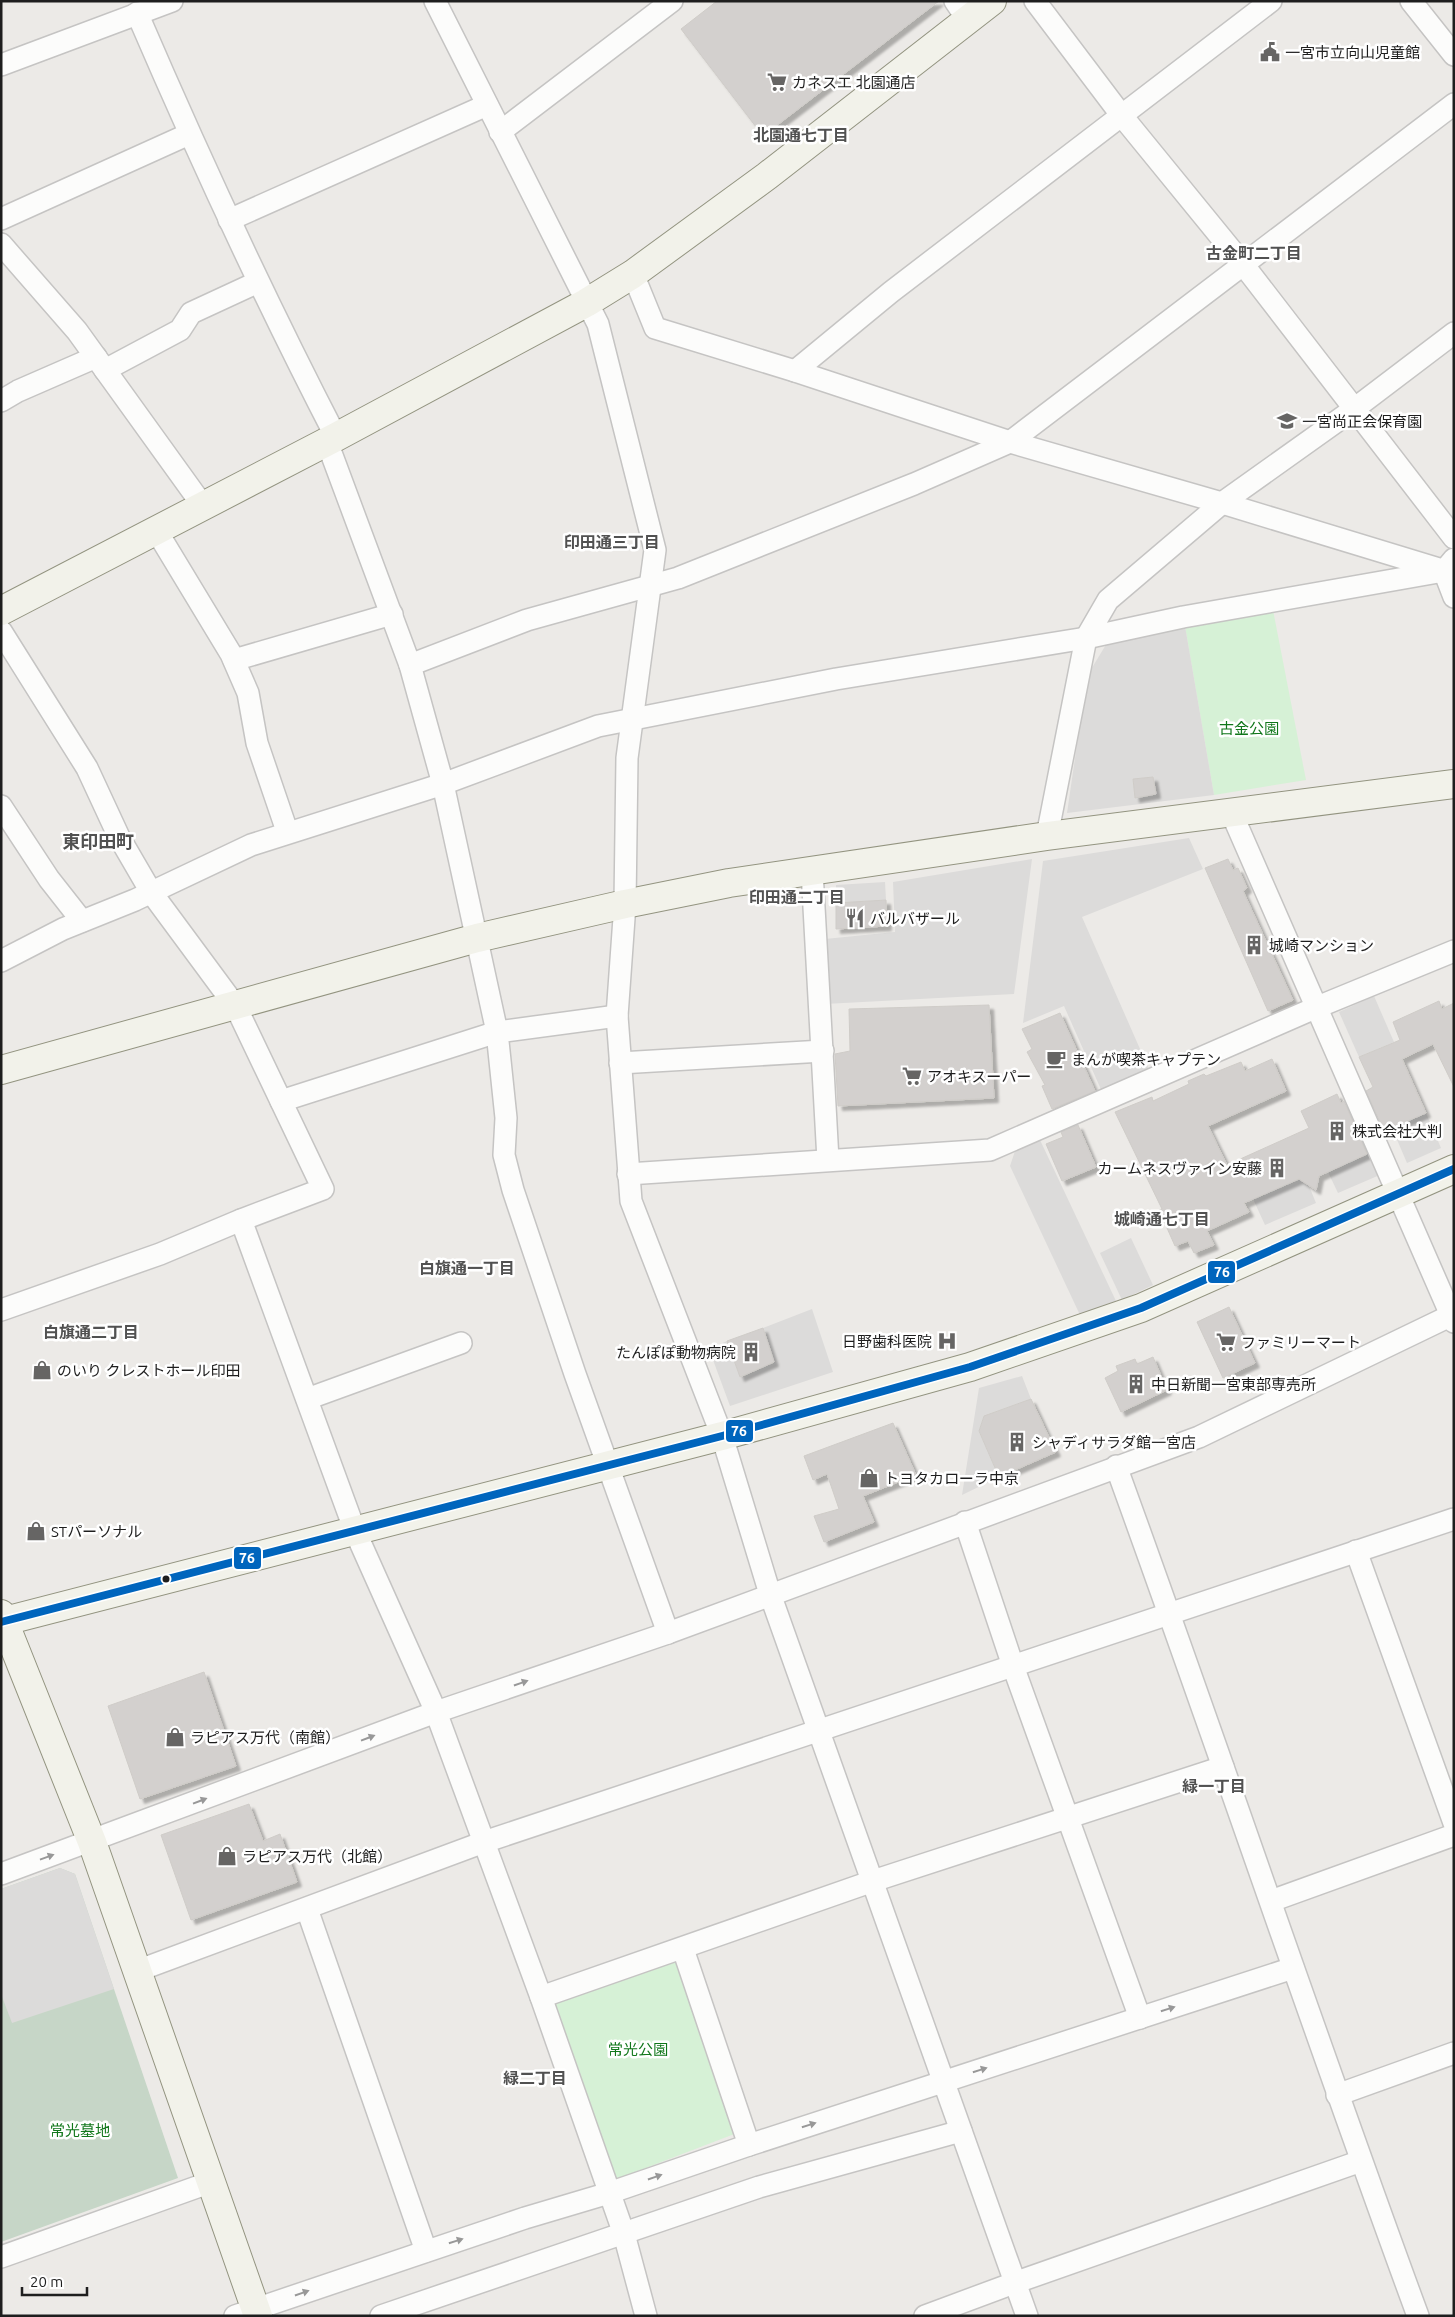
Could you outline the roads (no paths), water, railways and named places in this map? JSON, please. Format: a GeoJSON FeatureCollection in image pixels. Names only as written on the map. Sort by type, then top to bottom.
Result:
{"type":"FeatureCollection","features":[{"type":"Feature","properties":{"kind":"street"},"geometry":{"type":"LineString","coordinates":[[1,65],[172,1]]}},
{"type":"Feature","properties":{"kind":"street"},"geometry":{"type":"LineString","coordinates":[[435,1],[598,324],[655,550],[634,719],[627,758],[625,904],[617,1016],[631,1201],[722,1436],[770,1594],[1027,2316]]}},
{"type":"Feature","properties":{"kind":"street"},"geometry":{"type":"LineString","coordinates":[[500,132],[672,1]]}},
{"type":"Feature","properties":{"kind":"street"},"geometry":{"type":"LineString","coordinates":[[1,612],[332,440],[586,303],[633,274],[767,176],[962,10],[992,1]]}},
{"type":"Feature","properties":{"kind":"street"},"geometry":{"type":"LineString","coordinates":[[1035,1],[1122,116],[1242,263],[1454,538]]}},
{"type":"Feature","properties":{"kind":"street"},"geometry":{"type":"LineString","coordinates":[[795,371],[891,292],[1271,1]]}},
{"type":"Feature","properties":{"kind":"street"},"geometry":{"type":"LineString","coordinates":[[1411,1],[1454,55]]}},
{"type":"Feature","properties":{"kind":"street"},"geometry":{"type":"LineString","coordinates":[[137,13],[189,134],[332,440],[410,665],[443,784],[497,1032],[506,1118],[504,1155],[541,1275],[668,1633]]}},
{"type":"Feature","properties":{"kind":"street"},"geometry":{"type":"LineString","coordinates":[[410,665],[527,620],[678,578],[914,484],[1010,442],[1242,263],[1454,104]]}},
{"type":"Feature","properties":{"kind":"street"},"geometry":{"type":"LineString","coordinates":[[229,220],[487,105]]}},
{"type":"Feature","properties":{"kind":"street"},"geometry":{"type":"LineString","coordinates":[[1,219],[189,134]]}},
{"type":"Feature","properties":{"kind":"street"},"geometry":{"type":"LineString","coordinates":[[1,244],[77,331],[203,506]]}},
{"type":"Feature","properties":{"kind":"street"},"geometry":{"type":"LineString","coordinates":[[633,274],[655,328],[795,371],[1010,442],[1451,568]]}},
{"type":"Feature","properties":{"kind":"street"},"geometry":{"type":"LineString","coordinates":[[1,401],[18,391],[101,363],[180,330],[191,314],[258,282]]}},
{"type":"Feature","properties":{"kind":"street"},"geometry":{"type":"LineString","coordinates":[[1047,836],[1086,638],[1108,600],[1222,503],[1354,409],[1454,333]]}},
{"type":"Feature","properties":{"kind":"street"},"geometry":{"type":"LineString","coordinates":[[156,530],[234,660],[248,693],[257,743],[287,831]]}},
{"type":"Feature","properties":{"kind":"street"},"geometry":{"type":"LineString","coordinates":[[1451,568],[1454,597]]}},
{"type":"Feature","properties":{"kind":"street"},"geometry":{"type":"LineString","coordinates":[[1,961],[82,921],[151,892],[251,845],[287,831],[443,784],[598,726],[836,679],[1086,638],[1451,568]]}},
{"type":"Feature","properties":{"kind":"street"},"geometry":{"type":"LineString","coordinates":[[234,660],[392,614]]}},
{"type":"Feature","properties":{"kind":"street"},"geometry":{"type":"LineString","coordinates":[[1,631],[87,768],[119,837],[151,892],[236,1007],[323,1189],[241,1220],[160,1254],[1,1310]]}},
{"type":"Feature","properties":{"kind":"street"},"geometry":{"type":"LineString","coordinates":[[1,1070],[236,1007],[477,938],[625,904],[729,883],[1047,836],[1232,814],[1454,784]]}},
{"type":"Feature","properties":{"kind":"street"},"geometry":{"type":"LineString","coordinates":[[1,806],[49,879],[82,921]]}},
{"type":"Feature","properties":{"kind":"street"},"geometry":{"type":"LineString","coordinates":[[1,1874],[92,1842],[436,1712],[668,1633],[1116,1466],[1199,1437],[1453,1317],[1396,1194],[1232,814]]}},
{"type":"Feature","properties":{"kind":"street"},"geometry":{"type":"LineString","coordinates":[[812,871],[828,1160]]}},
{"type":"Feature","properties":{"kind":"street"},"geometry":{"type":"LineString","coordinates":[[628,1174],[990,1150],[1315,1008],[1454,951]]}},
{"type":"Feature","properties":{"kind":"street"},"geometry":{"type":"LineString","coordinates":[[281,1102],[497,1032],[617,1016]]}},
{"type":"Feature","properties":{"kind":"street"},"geometry":{"type":"LineString","coordinates":[[620,1063],[823,1051]]}},
{"type":"Feature","properties":{"kind":"street"},"geometry":{"type":"LineString","coordinates":[[1293,1968],[749,2144],[609,2193],[524,2218],[250,2313],[211,2182],[92,1842],[2,1619],[355,1531],[722,1436],[970,1367],[1141,1308],[1454,1169]]}},
{"type":"Feature","properties":{"kind":"street"},"geometry":{"type":"LineString","coordinates":[[241,1220],[355,1531],[436,1712],[541,1997],[624,2234],[646,2316]]}},
{"type":"Feature","properties":{"kind":"street"},"geometry":{"type":"LineString","coordinates":[[307,1398],[460,1343]]}},
{"type":"Feature","properties":{"kind":"street"},"geometry":{"type":"LineString","coordinates":[[1116,1466],[1271,1900],[1361,2161],[1418,2316]]}},
{"type":"Feature","properties":{"kind":"street"},"geometry":{"type":"LineString","coordinates":[[137,1971],[307,1910],[484,1842],[1454,1519]]}},
{"type":"Feature","properties":{"kind":"street"},"geometry":{"type":"LineString","coordinates":[[965,1522],[1013,1666],[1140,2018]]}},
{"type":"Feature","properties":{"kind":"street"},"geometry":{"type":"LineString","coordinates":[[1356,1551],[1454,1823]]}},
{"type":"Feature","properties":{"kind":"street"},"geometry":{"type":"LineString","coordinates":[[541,1997],[683,1949],[873,1881],[1223,1767]]}},
{"type":"Feature","properties":{"kind":"street"},"geometry":{"type":"LineString","coordinates":[[1271,1900],[1454,1835]]}},
{"type":"Feature","properties":{"kind":"street"},"geometry":{"type":"LineString","coordinates":[[307,1910],[426,2251]]}},
{"type":"Feature","properties":{"kind":"street"},"geometry":{"type":"LineString","coordinates":[[683,1949],[749,2144]]}},
{"type":"Feature","properties":{"kind":"street"},"geometry":{"type":"LineString","coordinates":[[1338,2095],[1454,2054]]}},
{"type":"Feature","properties":{"kind":"street"},"geometry":{"type":"LineString","coordinates":[[382,2316],[759,2187],[961,2131]]}},
{"type":"Feature","properties":{"kind":"street"},"geometry":{"type":"LineString","coordinates":[[925,2316],[1014,2282],[1361,2161]]}},
{"type":"Feature","properties":{"kind":"street"},"geometry":{"type":"LineString","coordinates":[[1,2257],[211,2182]]}},
{"type":"Feature","properties":{"kind":"place","name":"一宮市立向山児童館"},"geometry":{"type":"Point","coordinates":[1270,52]}},
{"type":"Feature","properties":{"kind":"place","name":"カネスエ 北園通店"},"geometry":{"type":"Point","coordinates":[777,82]}},
{"type":"Feature","properties":{"kind":"place","name":"一宮尚正会保育園"},"geometry":{"type":"Point","coordinates":[1287,421]}},
{"type":"Feature","properties":{"kind":"place","name":"バルバザール"},"geometry":{"type":"Point","coordinates":[855,918]}},
{"type":"Feature","properties":{"kind":"place","name":"城崎マンション"},"geometry":{"type":"Point","coordinates":[1254,945]}},
{"type":"Feature","properties":{"kind":"place","name":"まんが喫茶キャプテン"},"geometry":{"type":"Point","coordinates":[1056,1059]}},
{"type":"Feature","properties":{"kind":"place","name":"アオキスーパー"},"geometry":{"type":"Point","coordinates":[912,1076]}},
{"type":"Feature","properties":{"kind":"place","name":"株式会社大判"},"geometry":{"type":"Point","coordinates":[1337,1131]}},
{"type":"Feature","properties":{"kind":"place","name":"カームネスヴァイン安藤"},"geometry":{"type":"Point","coordinates":[1277,1168]}},
{"type":"Feature","properties":{"kind":"place","name":"日野歯科医院"},"geometry":{"type":"Point","coordinates":[947,1341]}},
{"type":"Feature","properties":{"kind":"place","name":"ファミリーマート"},"geometry":{"type":"Point","coordinates":[1226,1342]}},
{"type":"Feature","properties":{"kind":"place","name":"たんぽぽ動物病院"},"geometry":{"type":"Point","coordinates":[751,1352]}},
{"type":"Feature","properties":{"kind":"place","name":"のいり クレストホール印田"},"geometry":{"type":"Point","coordinates":[42,1370]}},
{"type":"Feature","properties":{"kind":"place","name":"中日新聞一宮東部専売所"},"geometry":{"type":"Point","coordinates":[1136,1384]}},
{"type":"Feature","properties":{"kind":"place","name":"シャディサラダ館一宮店"},"geometry":{"type":"Point","coordinates":[1017,1442]}},
{"type":"Feature","properties":{"kind":"place","name":"トヨタカローラ中京"},"geometry":{"type":"Point","coordinates":[869,1478]}},
{"type":"Feature","properties":{"kind":"place","name":"STパーソナル"},"geometry":{"type":"Point","coordinates":[36,1531]}},
{"type":"Feature","properties":{"kind":"place","name":"ラピアス万代（南館）"},"geometry":{"type":"Point","coordinates":[175,1737]}},
{"type":"Feature","properties":{"kind":"place","name":"ラピアス万代（北館）"},"geometry":{"type":"Point","coordinates":[227,1856]}},
{"type":"Feature","properties":{"kind":"district","name":"北園通七丁目"},"geometry":{"type":"Point","coordinates":[801,135]}},
{"type":"Feature","properties":{"kind":"district","name":"古金町二丁目"},"geometry":{"type":"Point","coordinates":[1254,253]}},
{"type":"Feature","properties":{"kind":"district","name":"印田通三丁目"},"geometry":{"type":"Point","coordinates":[612,542]}},
{"type":"Feature","properties":{"kind":"district","name":"東印田町"},"geometry":{"type":"Point","coordinates":[98,841]}},
{"type":"Feature","properties":{"kind":"district","name":"印田通二丁目"},"geometry":{"type":"Point","coordinates":[797,897]}},
{"type":"Feature","properties":{"kind":"district","name":"城崎通七丁目"},"geometry":{"type":"Point","coordinates":[1162,1219]}},
{"type":"Feature","properties":{"kind":"district","name":"白旗通一丁目"},"geometry":{"type":"Point","coordinates":[467,1268]}},
{"type":"Feature","properties":{"kind":"district","name":"白旗通二丁目"},"geometry":{"type":"Point","coordinates":[91,1332]}},
{"type":"Feature","properties":{"kind":"district","name":"緑一丁目"},"geometry":{"type":"Point","coordinates":[1214,1786]}},
{"type":"Feature","properties":{"kind":"district","name":"緑二丁目"},"geometry":{"type":"Point","coordinates":[535,2078]}},
{"type":"Feature","properties":{"kind":"park label","name":"古金公園"},"geometry":{"type":"Point","coordinates":[1249,728]}},
{"type":"Feature","properties":{"kind":"park label","name":"常光公園"},"geometry":{"type":"Point","coordinates":[638,2049]}},
{"type":"Feature","properties":{"kind":"park label","name":"常光墓地"},"geometry":{"type":"Point","coordinates":[80,2130]}}]}
